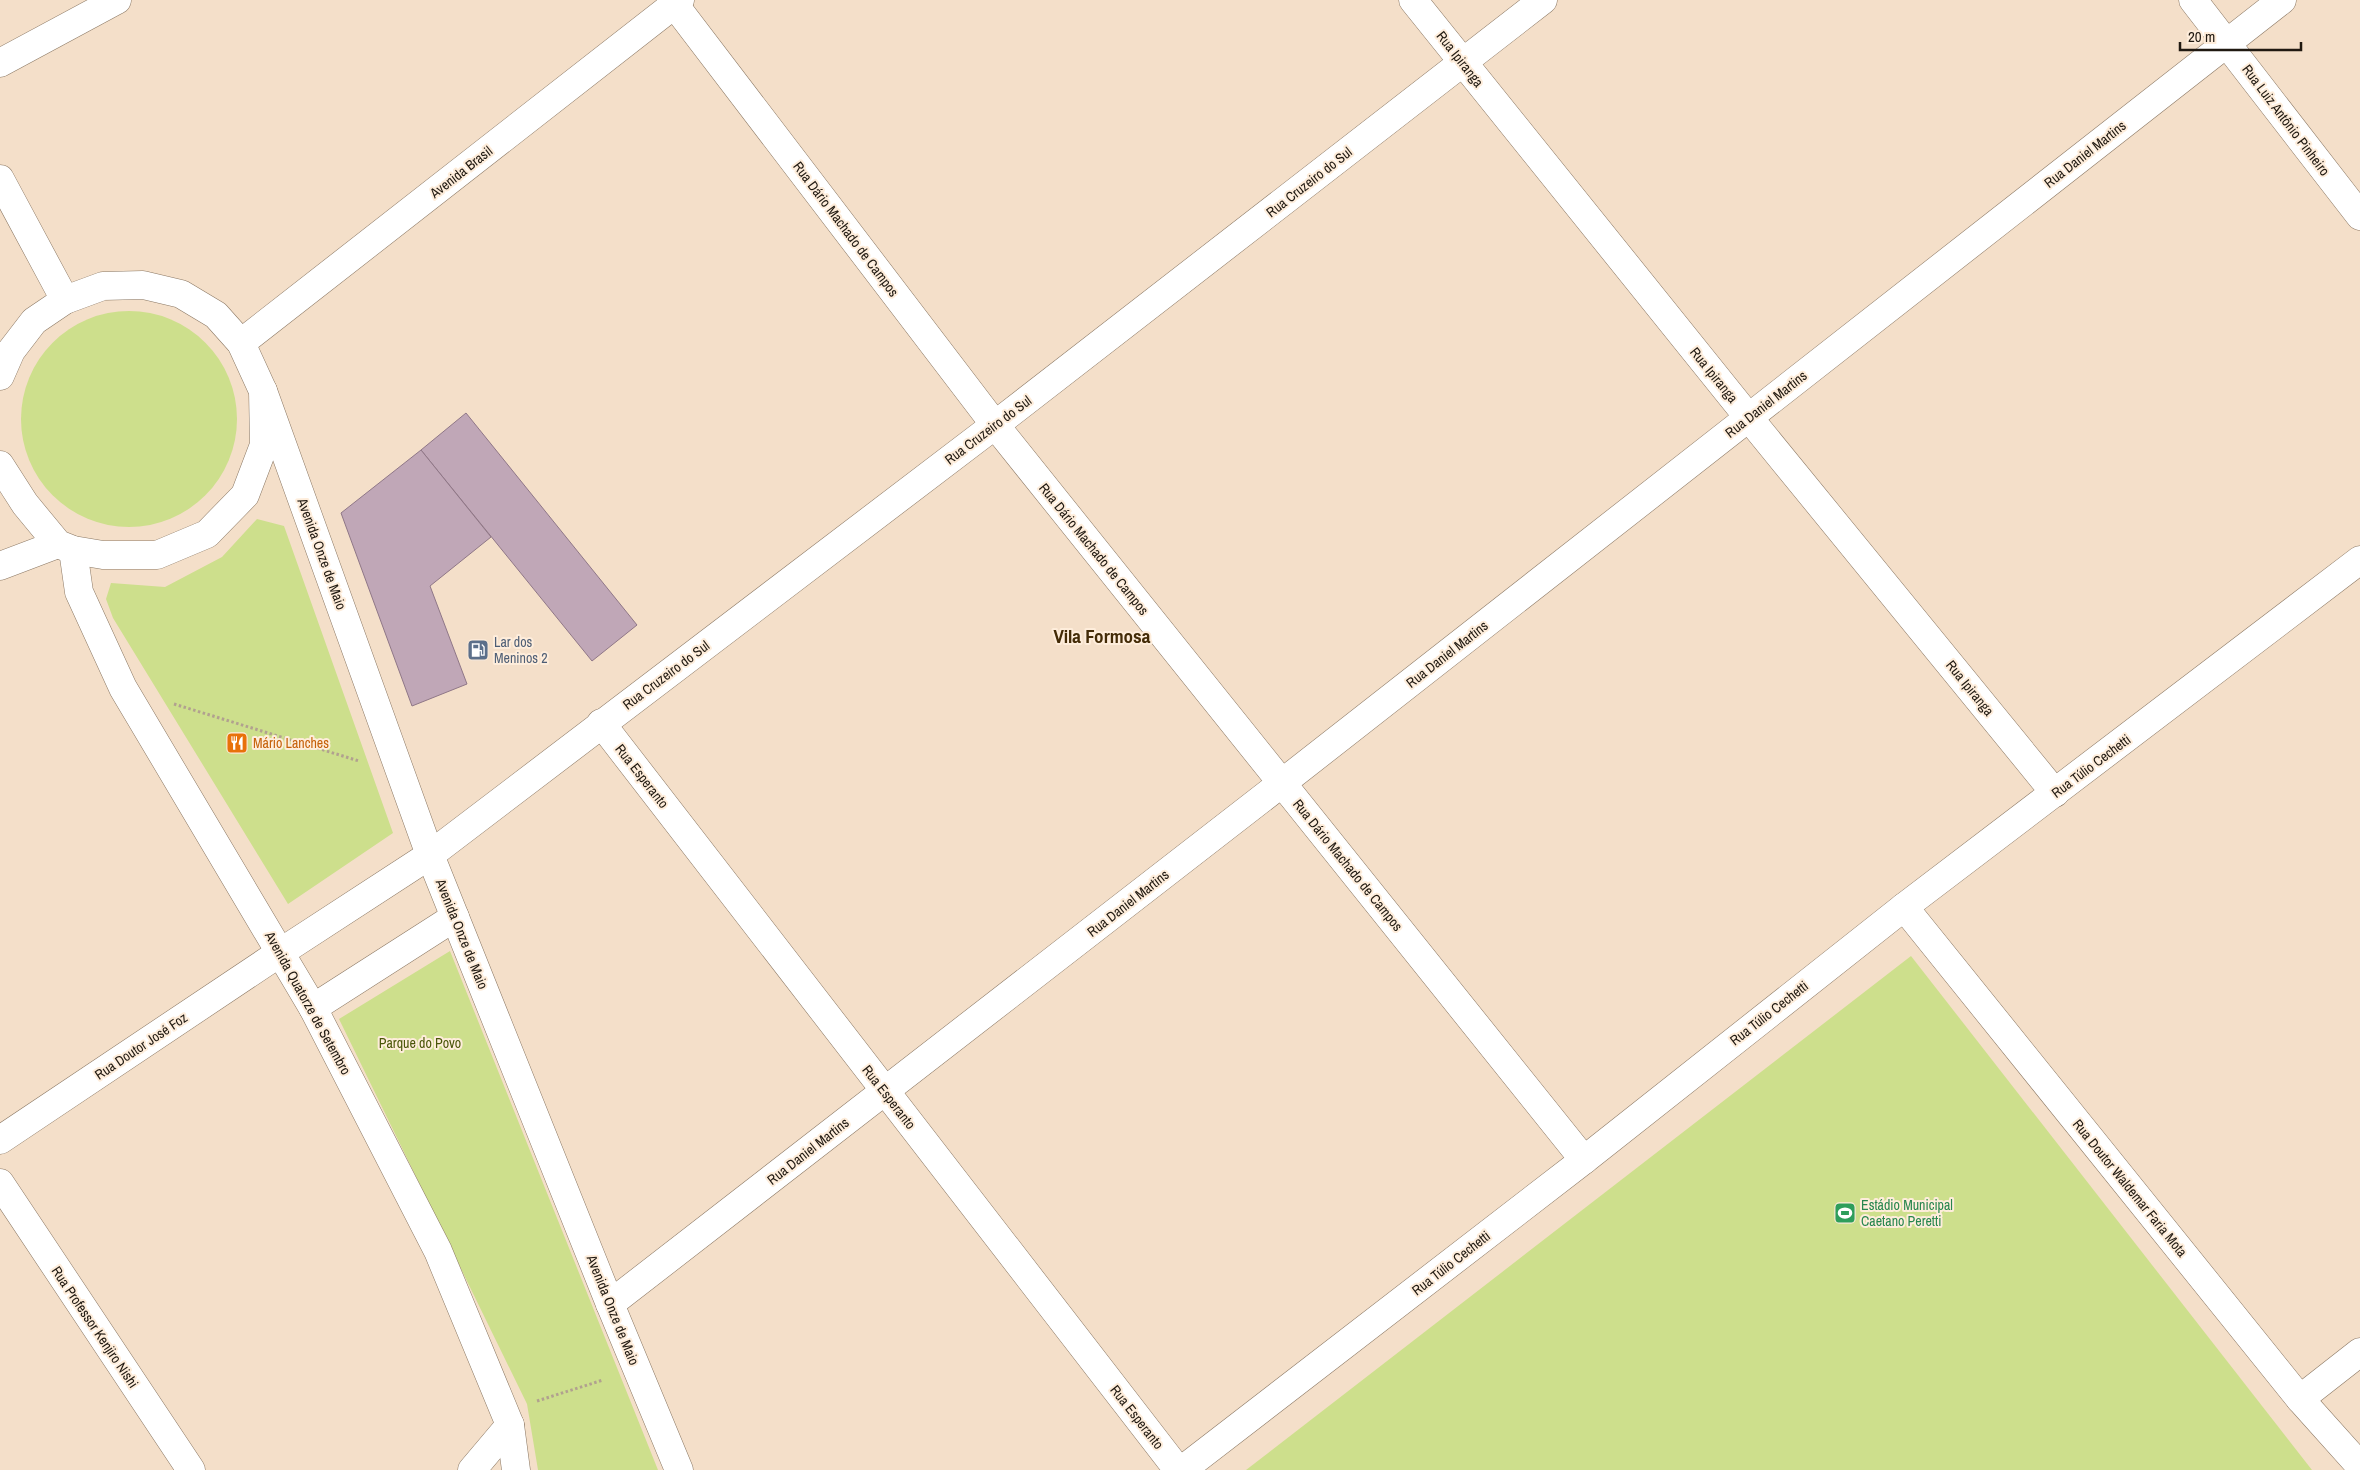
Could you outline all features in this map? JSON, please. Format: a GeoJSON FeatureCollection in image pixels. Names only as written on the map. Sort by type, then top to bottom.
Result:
{"type":"FeatureCollection","features":[{"type":"Feature","properties":{"kind":"street"},"geometry":{"type":"LineString","coordinates":[[0,63],[116,0]]}},
{"type":"Feature","properties":{"kind":"street","name":"Rua Ipiranga"},"geometry":{"type":"LineString","coordinates":[[1413,0],[1749,418],[2055,793]]}},
{"type":"Feature","properties":{"kind":"street","name":"Rua Cruzeiro do Sul"},"geometry":{"type":"LineString","coordinates":[[430,855],[995,425],[1543,0]]}},
{"type":"Feature","properties":{"kind":"street","name":"Rua Luiz Antônio Pinheiro"},"geometry":{"type":"LineString","coordinates":[[2192,0],[2360,216]]}},
{"type":"Feature","properties":{"kind":"street","name":"Rua Daniel Martins"},"geometry":{"type":"LineString","coordinates":[[610,1304],[1282,783],[2282,0]]}},
{"type":"Feature","properties":{"kind":"street","name":"Avenida Brasil"},"geometry":{"type":"LineString","coordinates":[[241,343],[675,2]]}},
{"type":"Feature","properties":{"kind":"street","name":"Rua Dário Machado de Campos"},"geometry":{"type":"LineString","coordinates":[[675,2],[995,425],[1584,1160]]}},
{"type":"Feature","properties":{"kind":"street"},"geometry":{"type":"LineString","coordinates":[[0,179],[65,300]]}},
{"type":"Feature","properties":{"kind":"street","name":"Avenida Onze de Maio"},"geometry":{"type":"LineString","coordinates":[[0,376],[11,351],[34,321],[65,300],[103,286],[143,284],[182,294],[216,315],[241,343],[263,391],[430,855],[610,1304],[679,1470]]}},
{"type":"Feature","properties":{"kind":"street"},"geometry":{"type":"LineString","coordinates":[[0,566],[66,547],[103,556],[157,555],[207,534],[245,495],[264,445],[263,391]]}},
{"type":"Feature","properties":{"kind":"street"},"geometry":{"type":"LineString","coordinates":[[0,465],[25,504],[66,547]]}},
{"type":"Feature","properties":{"kind":"street","name":"Avenida Quatorze de Setembro"},"geometry":{"type":"LineString","coordinates":[[66,547],[79,592],[123,688],[313,1008],[438,1251],[510,1425],[516,1470]]}},
{"type":"Feature","properties":{"kind":"street","name":"Rua Túlio Cechetti"},"geometry":{"type":"LineString","coordinates":[[1182,1470],[1584,1160],[1904,907],[2360,560]]}},
{"type":"Feature","properties":{"kind":"street","name":"Rua Esperanto"},"geometry":{"type":"LineString","coordinates":[[601,723],[1178,1470]]}},
{"type":"Feature","properties":{"kind":"street","name":"Rua Doutor José Foz"},"geometry":{"type":"LineString","coordinates":[[0,1140],[430,855]]}},
{"type":"Feature","properties":{"kind":"street","name":"Rua Doutor Waldemar Faria Mota"},"geometry":{"type":"LineString","coordinates":[[1904,907],[2300,1399],[2360,1466]]}},
{"type":"Feature","properties":{"kind":"street"},"geometry":{"type":"LineString","coordinates":[[313,1008],[455,917]]}},
{"type":"Feature","properties":{"kind":"street","name":"Rua Professor Kenjiro Nishi"},"geometry":{"type":"LineString","coordinates":[[0,1183],[191,1470]]}},
{"type":"Feature","properties":{"kind":"street"},"geometry":{"type":"LineString","coordinates":[[2300,1399],[2360,1352]]}},
{"type":"Feature","properties":{"kind":"street"},"geometry":{"type":"LineString","coordinates":[[472,1470],[510,1425]]}},
{"type":"Feature","properties":{"kind":"path"},"geometry":{"type":"LineString","coordinates":[[123,688],[401,774]]}},
{"type":"Feature","properties":{"kind":"path"},"geometry":{"type":"LineString","coordinates":[[536,1401],[637,1369]]}},
{"type":"Feature","properties":{"kind":"green space"},"geometry":{"type":"Polygon","coordinates":[[[118,311],[140,311],[160,315],[180,323],[206,342],[225,368],[233,388],[237,419],[233,450],[225,470],[206,496],[180,515],[160,523],[140,527],[118,527],[98,523],[78,515],[60,503],[45,488],[33,470],[25,450],[21,430],[21,408],[25,388],[33,368],[45,350],[60,335],[78,323],[98,315],[118,311]]]}},
{"type":"Feature","properties":{"kind":"green space"},"geometry":{"type":"Polygon","coordinates":[[[257,519],[284,526],[393,833],[288,904],[113,618],[106,599],[111,583],[165,587],[222,557],[257,519]]]}},
{"type":"Feature","properties":{"kind":"green space","name":"Parque do Povo"},"geometry":{"type":"Polygon","coordinates":[[[450,951],[658,1470],[538,1470],[527,1404],[339,1019],[450,951]]]}},
{"type":"Feature","properties":{"kind":"green space","name":"Estádio Municipal Caetano Peretti"},"geometry":{"type":"Polygon","coordinates":[[[1911,956],[2312,1470],[1246,1470],[1911,956]]]}},
{"type":"Feature","properties":{"kind":"building"},"geometry":{"type":"Polygon","coordinates":[[[466,413],[637,625],[592,661],[421,450],[466,413]]]}},
{"type":"Feature","properties":{"kind":"building"},"geometry":{"type":"Polygon","coordinates":[[[421,450],[491,537],[430,586],[467,684],[412,706],[341,513],[421,450]]]}},
{"type":"Feature","properties":{"kind":"place","name":"Lar dos Meninos 2"},"geometry":{"type":"Point","coordinates":[478,650]}},
{"type":"Feature","properties":{"kind":"place","name":"Mário Lanches"},"geometry":{"type":"Point","coordinates":[237,743]}},
{"type":"Feature","properties":{"kind":"place","name":"Estádio Municipal Caetano Peretti"},"geometry":{"type":"Point","coordinates":[1845,1213]}},
{"type":"Feature","properties":{"kind":"district","name":"Vila Formosa"},"geometry":{"type":"Point","coordinates":[1102,636]}}]}
